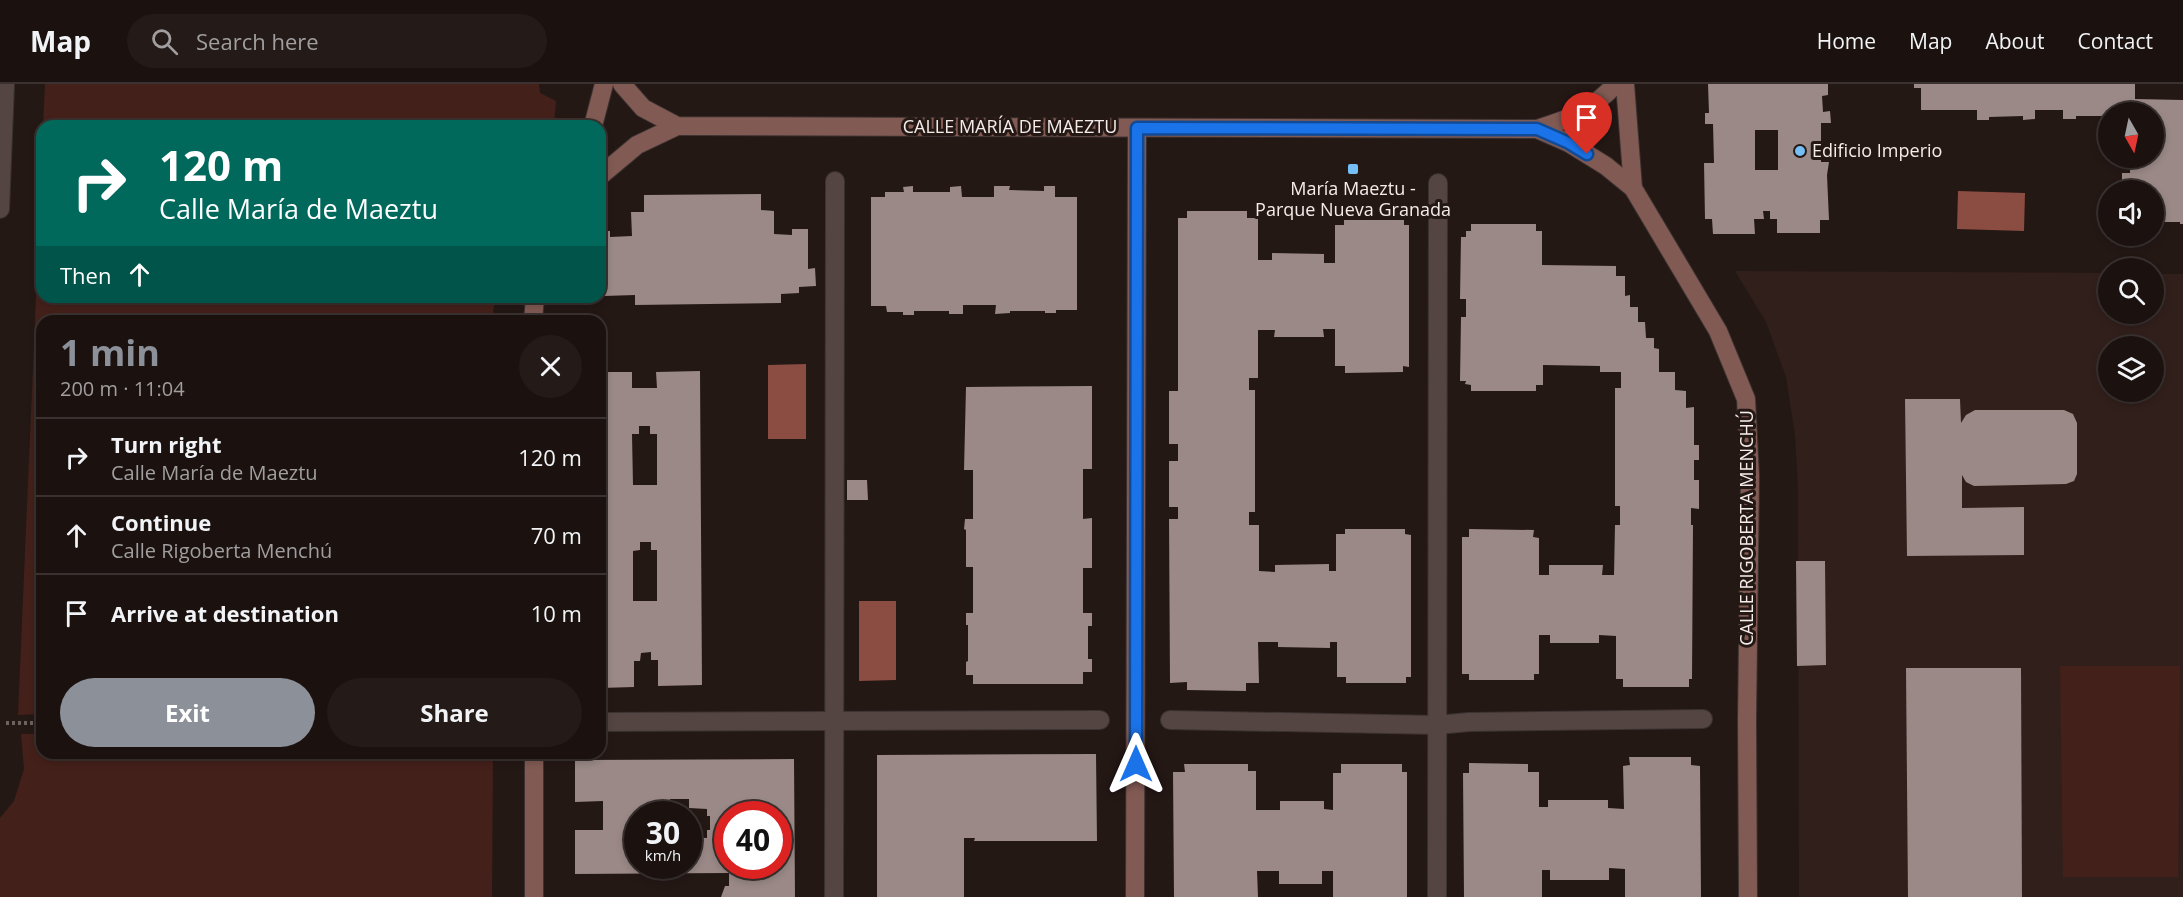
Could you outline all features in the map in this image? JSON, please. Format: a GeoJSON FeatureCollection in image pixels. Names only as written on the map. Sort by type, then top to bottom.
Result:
{"type":"FeatureCollection","features":[{"type":"Feature","properties":{"kind":"street"},"geometry":{"type":"LineString","coordinates":[[0,209],[4,84]]}},
{"type":"Feature","properties":{"kind":"street"},"geometry":{"type":"LineString","coordinates":[[595,120],[604,84]]}},
{"type":"Feature","properties":{"kind":"street","name":"CALLE MARÍA DE MAEZTU"},"geometry":{"type":"LineString","coordinates":[[622,84],[643,108],[677,126],[1537,129],[1570,119],[1599,102],[1616,84]]}},
{"type":"Feature","properties":{"kind":"street","name":"CALLE RIGOBERTA MENCHÚ"},"geometry":{"type":"LineString","coordinates":[[1625,84],[1633,188]]}},
{"type":"Feature","properties":{"kind":"street"},"geometry":{"type":"LineString","coordinates":[[606,171],[638,145],[677,126]]}},
{"type":"Feature","properties":{"kind":"street"},"geometry":{"type":"LineString","coordinates":[[1135,897],[1137,128]]}},
{"type":"Feature","properties":{"kind":"street","name":"CALLE RIGOBERTA MENCHÚ"},"geometry":{"type":"LineString","coordinates":[[1537,129],[1606,166],[1633,188],[1718,331],[1746,399],[1750,476],[1747,720],[1748,897]]}},
{"type":"Feature","properties":{"kind":"street"},"geometry":{"type":"LineString","coordinates":[[834,897],[835,181]]}},
{"type":"Feature","properties":{"kind":"street"},"geometry":{"type":"LineString","coordinates":[[1437,897],[1438,183]]}},
{"type":"Feature","properties":{"kind":"street"},"geometry":{"type":"LineString","coordinates":[[1170,720],[1437,725],[1469,722],[1703,719]]}},
{"type":"Feature","properties":{"kind":"street"},"geometry":{"type":"LineString","coordinates":[[606,722],[1100,720]]}},
{"type":"Feature","properties":{"kind":"street"},"geometry":{"type":"LineString","coordinates":[[534,759],[534,897]]}},
{"type":"Feature","properties":{"kind":"path"},"geometry":{"type":"LineString","coordinates":[[6,723],[36,723]]}},
{"type":"Feature","properties":{"kind":"shaded area"},"geometry":{"type":"Polygon","coordinates":[[[45,84],[539,84],[540,93],[556,101],[554,120],[43,120],[45,84]]]}},
{"type":"Feature","properties":{"kind":"shaded area"},"geometry":{"type":"Polygon","coordinates":[[[1958,191],[2025,193],[2024,231],[1957,229],[1958,191]]]}},
{"type":"Feature","properties":{"kind":"shaded area"},"geometry":{"type":"Polygon","coordinates":[[[1735,271],[2098,273],[2098,324],[2164,324],[2164,274],[2183,274],[2183,897],[1799,897],[1798,488],[1795,435],[1786,377],[1766,322],[1735,271]]]}},
{"type":"Feature","properties":{"kind":"shaded area"},"geometry":{"type":"Polygon","coordinates":[[[36,297],[36,303],[494,303],[493,315],[36,315],[36,714],[18,715],[36,297]]]}},
{"type":"Feature","properties":{"kind":"shaded area"},"geometry":{"type":"Polygon","coordinates":[[[806,364],[806,439],[768,439],[768,365],[806,364]]]}},
{"type":"Feature","properties":{"kind":"shaded area"},"geometry":{"type":"Polygon","coordinates":[[[859,601],[896,601],[896,680],[859,681],[859,601]]]}},
{"type":"Feature","properties":{"kind":"shaded area"},"geometry":{"type":"Polygon","coordinates":[[[2060,666],[2180,666],[2178,877],[2063,877],[2060,666]]]}},
{"type":"Feature","properties":{"kind":"shaded area"},"geometry":{"type":"Polygon","coordinates":[[[21,734],[36,734],[36,759],[493,759],[492,897],[0,897],[0,818],[14,801],[24,769],[21,734]]]}},
{"type":"Feature","properties":{"kind":"building","name":"Edificio Imperio"},"geometry":{"type":"Polygon","coordinates":[[[1708,84],[1828,84],[1828,95],[1822,96],[1823,112],[1830,111],[1831,123],[1821,123],[1821,162],[1829,162],[1827,175],[1829,220],[1820,220],[1820,233],[1777,233],[1777,219],[1770,219],[1770,211],[1763,211],[1764,219],[1754,219],[1755,234],[1713,234],[1712,219],[1705,219],[1704,163],[1714,163],[1713,124],[1705,124],[1705,113],[1709,113],[1708,84]],[[1755,130],[1755,170],[1778,170],[1778,130],[1755,130]]]}},
{"type":"Feature","properties":{"kind":"building","name":"Edificio Imperio"},"geometry":{"type":"Polygon","coordinates":[[[1914,84],[2135,84],[2135,99],[2183,100],[2183,224],[2164,222],[2164,180],[2122,180],[2122,173],[2130,173],[2130,168],[2164,168],[2164,102],[2098,102],[2098,116],[2076,116],[2076,119],[2063,119],[2063,110],[2035,110],[2035,119],[2023,120],[2023,116],[1989,117],[1989,120],[1977,120],[1977,110],[1921,110],[1921,88],[1914,88],[1914,84]]]}},
{"type":"Feature","properties":{"kind":"building"},"geometry":{"type":"Polygon","coordinates":[[[913,186],[913,192],[950,192],[950,187],[961,186],[962,197],[994,197],[994,186],[1010,186],[1009,190],[1044,191],[1044,186],[1055,186],[1055,197],[1077,197],[1077,310],[1056,310],[1056,313],[1010,311],[1010,313],[995,314],[996,305],[963,305],[963,314],[949,314],[949,311],[914,311],[914,315],[903,315],[903,312],[887,312],[886,306],[871,306],[871,197],[885,197],[885,192],[904,192],[903,187],[913,186]]]}},
{"type":"Feature","properties":{"kind":"building"},"geometry":{"type":"Polygon","coordinates":[[[761,194],[761,210],[774,211],[774,234],[792,235],[792,229],[808,229],[808,269],[815,268],[816,286],[799,287],[799,293],[781,294],[781,303],[635,305],[635,295],[606,296],[606,231],[610,231],[610,237],[632,236],[631,212],[644,212],[644,195],[761,194]]]}},
{"type":"Feature","properties":{"kind":"building"},"geometry":{"type":"Polygon","coordinates":[[[1187,211],[1247,211],[1247,218],[1258,218],[1258,260],[1272,260],[1272,253],[1324,254],[1324,263],[1335,263],[1335,225],[1344,225],[1344,220],[1404,220],[1404,225],[1409,225],[1409,367],[1403,366],[1403,372],[1345,373],[1345,366],[1335,366],[1335,329],[1323,329],[1324,337],[1274,337],[1275,330],[1258,330],[1258,378],[1249,378],[1249,390],[1255,390],[1255,512],[1249,512],[1249,525],[1259,525],[1259,571],[1275,572],[1275,565],[1329,564],[1329,571],[1336,571],[1336,534],[1345,534],[1345,529],[1405,529],[1405,534],[1411,535],[1411,677],[1406,677],[1406,683],[1346,683],[1346,677],[1337,677],[1337,642],[1330,642],[1330,648],[1278,647],[1278,642],[1258,642],[1259,683],[1246,683],[1246,691],[1187,690],[1187,682],[1170,683],[1169,519],[1178,519],[1178,507],[1169,507],[1169,461],[1178,461],[1178,444],[1169,444],[1169,391],[1178,391],[1178,218],[1187,218],[1187,211]]]}},
{"type":"Feature","properties":{"kind":"building"},"geometry":{"type":"Polygon","coordinates":[[[1471,224],[1536,224],[1536,231],[1542,231],[1542,265],[1616,266],[1616,276],[1625,276],[1625,296],[1630,295],[1630,307],[1638,307],[1638,322],[1645,322],[1646,338],[1654,338],[1654,348],[1659,349],[1659,372],[1675,372],[1675,390],[1686,391],[1686,408],[1694,407],[1694,445],[1699,445],[1699,460],[1694,460],[1694,480],[1699,480],[1699,509],[1691,508],[1691,525],[1693,525],[1692,679],[1689,679],[1689,687],[1623,687],[1623,679],[1616,679],[1616,636],[1599,635],[1599,643],[1550,643],[1550,635],[1539,635],[1539,674],[1534,674],[1534,680],[1469,680],[1469,674],[1462,674],[1462,537],[1469,537],[1469,529],[1534,530],[1533,537],[1539,538],[1539,575],[1549,575],[1549,565],[1603,565],[1602,575],[1614,575],[1615,525],[1620,525],[1620,506],[1615,506],[1615,388],[1621,388],[1621,372],[1600,372],[1600,366],[1543,365],[1543,385],[1536,385],[1536,391],[1471,391],[1471,385],[1465,384],[1466,381],[1460,381],[1461,317],[1466,317],[1466,299],[1460,299],[1461,237],[1466,237],[1466,231],[1471,231],[1471,224]]]}},
{"type":"Feature","properties":{"kind":"building"},"geometry":{"type":"Polygon","coordinates":[[[700,371],[702,685],[658,686],[658,660],[651,660],[651,652],[641,653],[640,661],[634,661],[634,687],[606,688],[606,372],[632,372],[632,388],[657,388],[656,372],[700,371]],[[639,426],[639,434],[632,434],[633,485],[657,485],[657,434],[650,434],[650,426],[639,426]],[[640,542],[640,550],[633,551],[633,601],[657,601],[657,550],[651,550],[651,542],[640,542]]]}},
{"type":"Feature","properties":{"kind":"building"},"geometry":{"type":"Polygon","coordinates":[[[1092,386],[1092,469],[1083,469],[1083,519],[1092,518],[1092,568],[1083,568],[1083,613],[1092,613],[1092,626],[1088,626],[1088,659],[1092,659],[1092,672],[1083,672],[1083,684],[973,684],[973,675],[966,675],[968,625],[966,625],[966,613],[973,613],[973,567],[966,567],[966,530],[964,529],[965,519],[973,519],[973,470],[964,470],[966,387],[1092,386]]]}},
{"type":"Feature","properties":{"kind":"building"},"geometry":{"type":"Polygon","coordinates":[[[1905,399],[1960,399],[1961,423],[1966,415],[1975,410],[2064,410],[2073,414],[2077,423],[2077,474],[2074,481],[2066,484],[1974,486],[1966,482],[1962,475],[1962,508],[2024,507],[2024,555],[1907,556],[1905,399]]]}},
{"type":"Feature","properties":{"kind":"building"},"geometry":{"type":"Polygon","coordinates":[[[847,480],[867,480],[868,500],[847,500],[847,480]]]}},
{"type":"Feature","properties":{"kind":"building"},"geometry":{"type":"Polygon","coordinates":[[[1796,561],[1825,561],[1826,665],[1797,666],[1796,561]]]}},
{"type":"Feature","properties":{"kind":"building"},"geometry":{"type":"Polygon","coordinates":[[[1906,668],[2021,668],[2022,897],[1908,897],[1906,668]]]}},
{"type":"Feature","properties":{"kind":"building"},"geometry":{"type":"Polygon","coordinates":[[[1096,754],[1097,841],[974,841],[975,838],[964,838],[964,897],[877,897],[877,755],[1096,754]]]}},
{"type":"Feature","properties":{"kind":"building"},"geometry":{"type":"Polygon","coordinates":[[[1629,757],[1691,757],[1691,765],[1700,766],[1701,897],[1625,897],[1625,869],[1609,868],[1609,880],[1550,880],[1550,870],[1542,870],[1542,897],[1464,897],[1463,773],[1469,773],[1469,763],[1528,764],[1528,772],[1539,772],[1539,807],[1548,807],[1548,800],[1608,800],[1608,808],[1624,809],[1623,766],[1630,765],[1629,757]]]}},
{"type":"Feature","properties":{"kind":"building"},"geometry":{"type":"Polygon","coordinates":[[[794,759],[795,897],[721,897],[725,886],[729,886],[729,879],[792,879],[792,801],[714,801],[714,873],[702,873],[702,838],[707,838],[707,830],[710,830],[710,816],[707,816],[707,809],[702,809],[702,801],[670,799],[670,801],[624,801],[624,874],[575,874],[575,830],[603,830],[603,801],[575,802],[575,760],[794,759]]]}},
{"type":"Feature","properties":{"kind":"building"},"geometry":{"type":"Polygon","coordinates":[[[1184,764],[1248,764],[1248,771],[1256,771],[1256,810],[1280,810],[1280,801],[1324,801],[1324,809],[1333,810],[1333,773],[1341,773],[1341,764],[1402,764],[1402,772],[1407,772],[1407,897],[1333,897],[1333,871],[1322,871],[1322,884],[1279,884],[1279,871],[1257,871],[1258,897],[1174,897],[1173,772],[1185,772],[1184,764]]]}},
{"type":"Feature","properties":{"kind":"place","name":"Edificio Imperio"},"geometry":{"type":"Point","coordinates":[1800,151]}},
{"type":"Feature","properties":{"kind":"place","name":"María Maeztu - Parque Nueva Granada"},"geometry":{"type":"Point","coordinates":[1353,169]}},
{"type":"Feature","properties":{"kind":"route"},"geometry":{"type":"LineString","coordinates":[[1136,764],[1137,128],[1537,129],[1587,154]]}}]}
